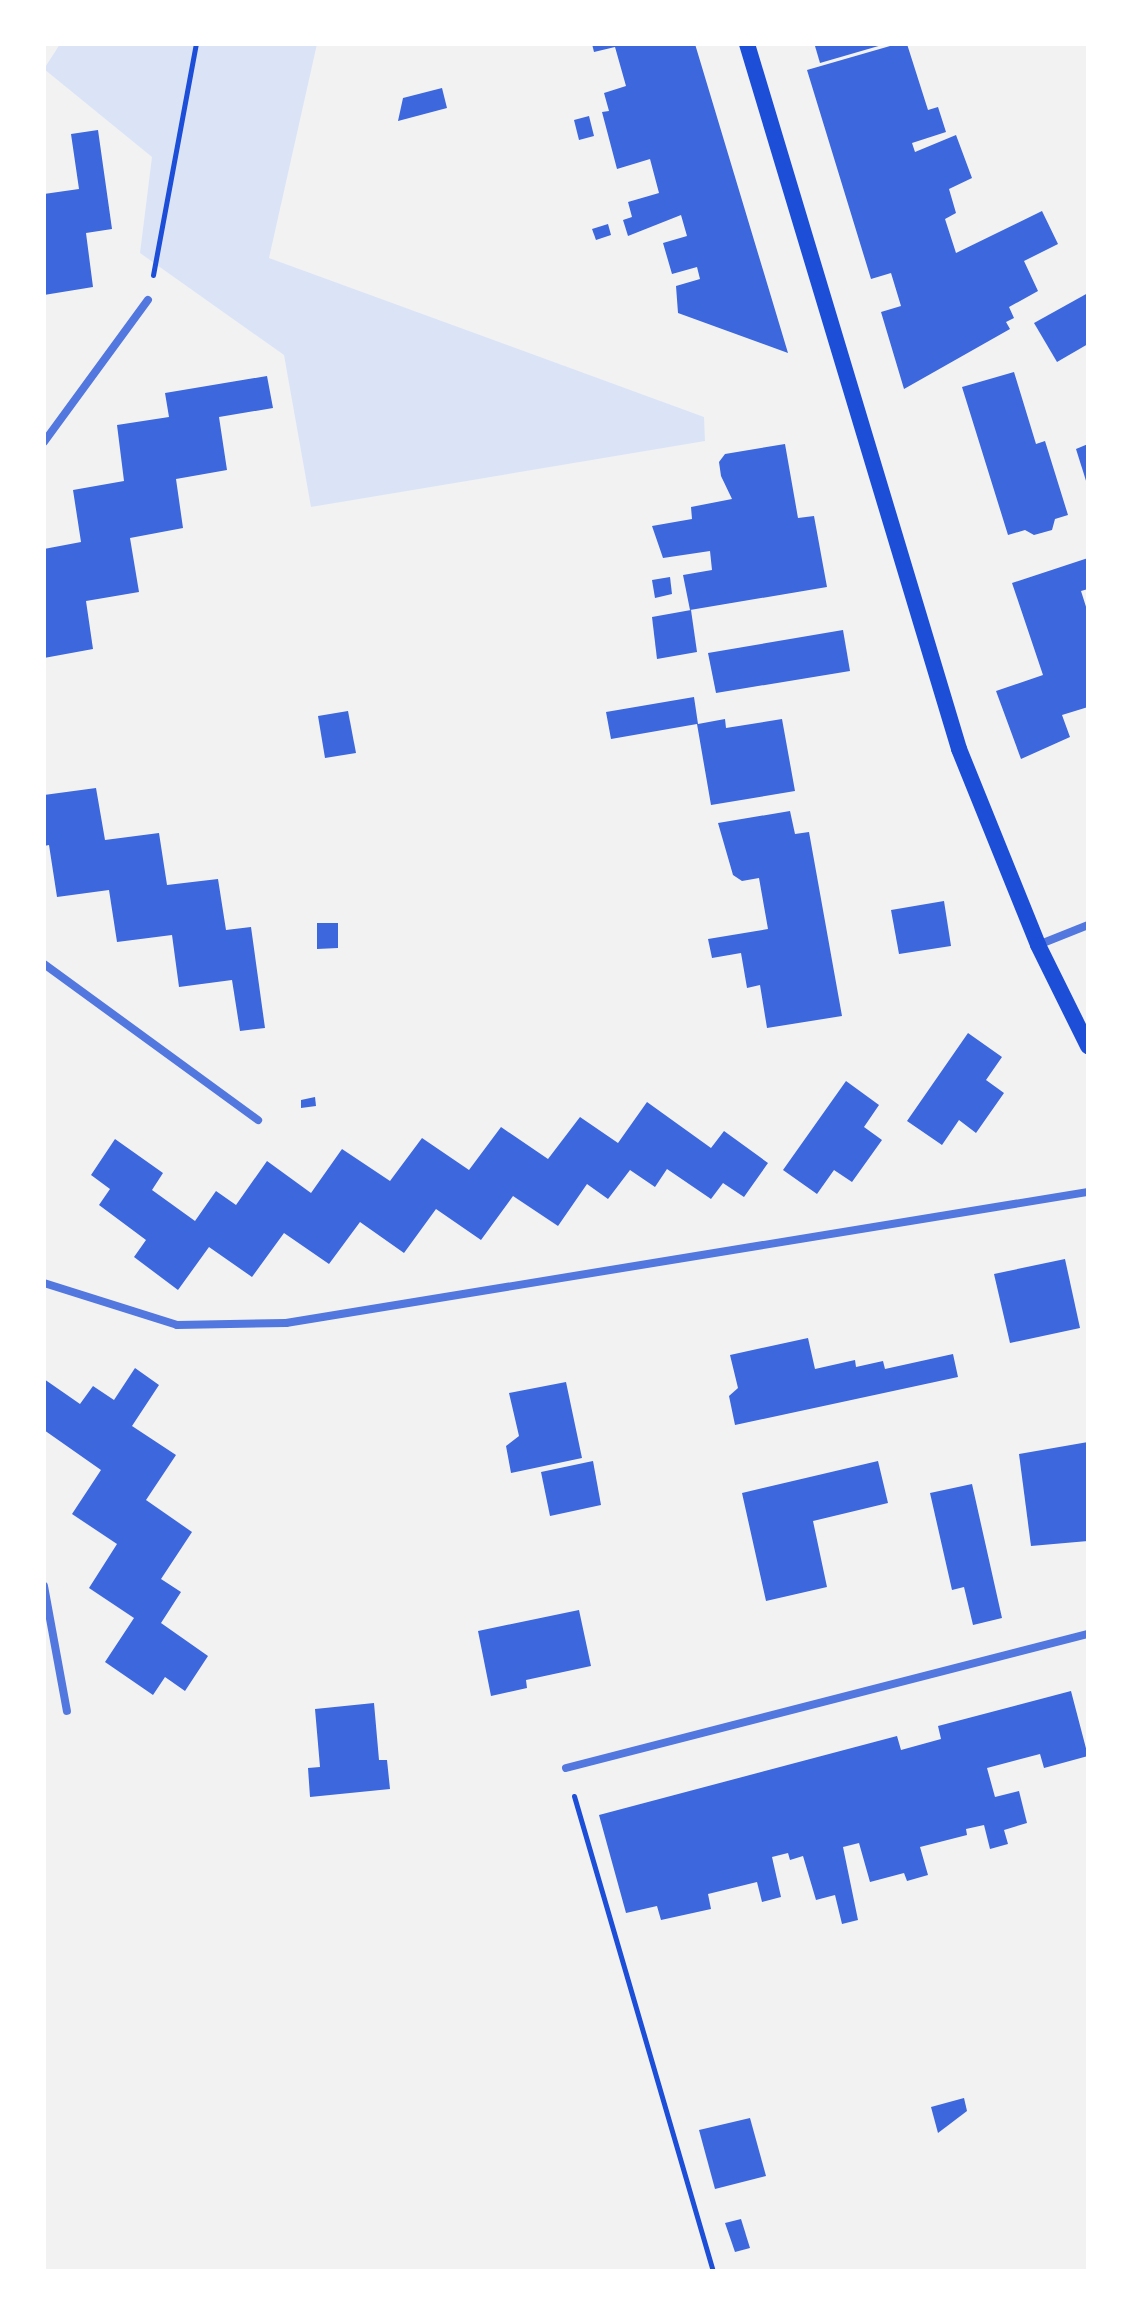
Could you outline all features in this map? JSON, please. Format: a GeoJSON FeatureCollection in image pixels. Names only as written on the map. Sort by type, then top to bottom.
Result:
{"type":"FeatureCollection","features":[{"type":"Feature","properties":{"kind":"main road"},"geometry":{"type":"LineString","coordinates":[[747,44],[932,666],[991,835],[1038,945],[1088,1046]]}},
{"type":"Feature","properties":{"kind":"street"},"geometry":{"type":"LineString","coordinates":[[44,442],[148,300]]}},
{"type":"Feature","properties":{"kind":"street"},"geometry":{"type":"LineString","coordinates":[[1038,945],[1088,925]]}},
{"type":"Feature","properties":{"kind":"street"},"geometry":{"type":"LineString","coordinates":[[44,964],[258,1120]]}},
{"type":"Feature","properties":{"kind":"street"},"geometry":{"type":"LineString","coordinates":[[44,1283],[177,1325],[286,1323],[1088,1192]]}},
{"type":"Feature","properties":{"kind":"street"},"geometry":{"type":"LineString","coordinates":[[44,1586],[67,1711]]}},
{"type":"Feature","properties":{"kind":"street"},"geometry":{"type":"LineString","coordinates":[[566,1768],[1088,1634]]}},
{"type":"Feature","properties":{"kind":"path"},"geometry":{"type":"LineString","coordinates":[[148,300],[196,44]]}},
{"type":"Feature","properties":{"kind":"path"},"geometry":{"type":"LineString","coordinates":[[566,1768],[713,2271]]}},
{"type":"Feature","properties":{"kind":"shaded area"},"geometry":{"type":"Polygon","coordinates":[[[60,44],[317,44],[269,258],[704,417],[705,441],[311,507],[284,355],[140,253],[152,157],[44,69],[60,44]]]}},
{"type":"Feature","properties":{"kind":"building"},"geometry":{"type":"Polygon","coordinates":[[[592,44],[695,44],[788,353],[678,313],[676,286],[700,279],[697,267],[672,274],[663,243],[687,236],[681,215],[628,236],[623,220],[632,217],[628,202],[659,193],[650,159],[617,169],[602,112],[609,111],[604,93],[626,86],[615,47],[594,52],[592,44]]]}},
{"type":"Feature","properties":{"kind":"building"},"geometry":{"type":"Polygon","coordinates":[[[897,44],[907,44],[928,110],[938,107],[946,132],[912,143],[915,152],[956,135],[972,178],[949,189],[956,213],[945,219],[956,253],[1042,211],[1058,244],[1024,261],[1038,291],[1009,307],[1014,318],[1006,322],[1010,329],[904,389],[881,312],[901,306],[891,273],[871,279],[807,70],[897,44]]]}},
{"type":"Feature","properties":{"kind":"building"},"geometry":{"type":"Polygon","coordinates":[[[882,45],[820,63],[815,46],[882,45]]]}},
{"type":"Feature","properties":{"kind":"building"},"geometry":{"type":"Polygon","coordinates":[[[442,88],[447,108],[398,121],[403,98],[442,88]]]}},
{"type":"Feature","properties":{"kind":"building"},"geometry":{"type":"Polygon","coordinates":[[[589,116],[594,136],[579,140],[574,120],[589,116]]]}},
{"type":"Feature","properties":{"kind":"building"},"geometry":{"type":"Polygon","coordinates":[[[98,130],[112,229],[86,233],[93,287],[44,295],[44,194],[79,189],[71,134],[98,130]]]}},
{"type":"Feature","properties":{"kind":"building"},"geometry":{"type":"Polygon","coordinates":[[[608,224],[611,235],[596,240],[592,229],[608,224]]]}},
{"type":"Feature","properties":{"kind":"building"},"geometry":{"type":"Polygon","coordinates":[[[1088,293],[1088,344],[1057,362],[1034,323],[1088,293]]]}},
{"type":"Feature","properties":{"kind":"building"},"geometry":{"type":"Polygon","coordinates":[[[1014,372],[1036,444],[1045,441],[1068,515],[1055,519],[1052,530],[1034,535],[1025,530],[1008,535],[962,387],[1014,372]]]}},
{"type":"Feature","properties":{"kind":"building"},"geometry":{"type":"Polygon","coordinates":[[[267,376],[273,408],[219,417],[227,470],[176,479],[183,528],[130,538],[139,592],[86,601],[93,649],[44,658],[44,549],[81,542],[73,490],[124,481],[117,425],[169,417],[165,393],[267,376]]]}},
{"type":"Feature","properties":{"kind":"building"},"geometry":{"type":"Polygon","coordinates":[[[785,444],[798,518],[814,516],[827,587],[690,610],[683,575],[712,570],[710,551],[663,558],[652,526],[692,519],[691,507],[732,499],[721,476],[719,462],[725,454],[785,444]]]}},
{"type":"Feature","properties":{"kind":"building"},"geometry":{"type":"Polygon","coordinates":[[[1088,444],[1088,484],[1087,484],[1076,449],[1088,444]]]}},
{"type":"Feature","properties":{"kind":"building"},"geometry":{"type":"Polygon","coordinates":[[[1088,558],[1088,589],[1081,591],[1088,613],[1088,707],[1062,715],[1070,737],[1021,759],[996,691],[1043,675],[1012,583],[1088,558]]]}},
{"type":"Feature","properties":{"kind":"building"},"geometry":{"type":"Polygon","coordinates":[[[670,577],[672,594],[655,598],[652,580],[670,577]]]}},
{"type":"Feature","properties":{"kind":"building"},"geometry":{"type":"Polygon","coordinates":[[[691,610],[697,652],[657,659],[652,617],[691,610]]]}},
{"type":"Feature","properties":{"kind":"building"},"geometry":{"type":"Polygon","coordinates":[[[843,630],[850,671],[716,693],[708,653],[843,630]]]}},
{"type":"Feature","properties":{"kind":"building"},"geometry":{"type":"Polygon","coordinates":[[[694,697],[698,724],[725,719],[726,728],[782,719],[795,791],[711,805],[697,724],[611,739],[606,712],[694,697]]]}},
{"type":"Feature","properties":{"kind":"building"},"geometry":{"type":"Polygon","coordinates":[[[348,711],[356,753],[325,758],[318,716],[348,711]]]}},
{"type":"Feature","properties":{"kind":"building"},"geometry":{"type":"Polygon","coordinates":[[[96,788],[105,840],[159,833],[167,885],[218,879],[226,930],[251,927],[265,1028],[240,1031],[232,980],[179,987],[172,935],[117,942],[109,890],[57,897],[49,845],[44,846],[44,795],[96,788]]]}},
{"type":"Feature","properties":{"kind":"building"},"geometry":{"type":"Polygon","coordinates":[[[790,811],[795,834],[809,832],[842,1016],[767,1028],[760,985],[747,988],[741,953],[712,958],[708,939],[768,929],[759,878],[742,881],[733,875],[718,823],[790,811]]]}},
{"type":"Feature","properties":{"kind":"building"},"geometry":{"type":"Polygon","coordinates":[[[944,901],[951,946],[899,954],[891,910],[944,901]]]}},
{"type":"Feature","properties":{"kind":"building"},"geometry":{"type":"Polygon","coordinates":[[[317,923],[338,923],[338,948],[317,949],[317,923]]]}},
{"type":"Feature","properties":{"kind":"building"},"geometry":{"type":"Polygon","coordinates":[[[968,1033],[1002,1057],[986,1080],[1004,1093],[976,1133],[959,1120],[942,1145],[907,1121],[968,1033]]]}},
{"type":"Feature","properties":{"kind":"building"},"geometry":{"type":"Polygon","coordinates":[[[846,1081],[879,1105],[864,1127],[882,1140],[852,1182],[834,1170],[817,1194],[783,1170],[846,1081]]]}},
{"type":"Feature","properties":{"kind":"building"},"geometry":{"type":"Polygon","coordinates":[[[315,1097],[316,1106],[301,1108],[301,1100],[315,1097]]]}},
{"type":"Feature","properties":{"kind":"building"},"geometry":{"type":"Polygon","coordinates":[[[647,1102],[711,1148],[724,1131],[768,1163],[744,1197],[723,1183],[711,1199],[667,1169],[655,1187],[630,1170],[608,1199],[587,1184],[558,1226],[513,1196],[481,1240],[436,1209],[404,1253],[360,1222],[329,1264],[284,1233],[252,1277],[209,1247],[178,1290],[134,1257],[146,1240],[99,1205],[110,1189],[91,1175],[115,1139],[163,1173],[152,1190],[195,1221],[216,1191],[236,1205],[267,1161],[311,1193],[342,1149],[390,1181],[422,1138],[469,1170],[501,1127],[548,1159],[580,1117],[618,1143],[647,1102]]]}},
{"type":"Feature","properties":{"kind":"building"},"geometry":{"type":"Polygon","coordinates":[[[1065,1259],[1080,1328],[1010,1343],[994,1274],[1065,1259]]]}},
{"type":"Feature","properties":{"kind":"building"},"geometry":{"type":"Polygon","coordinates":[[[808,1338],[815,1369],[855,1360],[856,1367],[883,1361],[885,1369],[953,1354],[958,1377],[735,1425],[729,1396],[738,1388],[730,1355],[808,1338]]]}},
{"type":"Feature","properties":{"kind":"building"},"geometry":{"type":"Polygon","coordinates":[[[135,1368],[159,1385],[132,1426],[176,1455],[146,1500],[192,1532],[161,1579],[181,1592],[161,1623],[208,1656],[185,1691],[165,1677],[153,1695],[105,1662],[134,1618],[89,1588],[117,1544],[72,1514],[101,1470],[44,1430],[44,1379],[80,1404],[93,1386],[114,1400],[135,1368]]]}},
{"type":"Feature","properties":{"kind":"building"},"geometry":{"type":"Polygon","coordinates":[[[566,1382],[582,1458],[511,1473],[506,1446],[519,1436],[509,1393],[566,1382]]]}},
{"type":"Feature","properties":{"kind":"building"},"geometry":{"type":"Polygon","coordinates":[[[1088,1442],[1088,1541],[1031,1546],[1019,1454],[1088,1442]]]}},
{"type":"Feature","properties":{"kind":"building"},"geometry":{"type":"Polygon","coordinates":[[[593,1461],[601,1505],[550,1516],[541,1472],[593,1461]]]}},
{"type":"Feature","properties":{"kind":"building"},"geometry":{"type":"Polygon","coordinates":[[[878,1461],[888,1503],[813,1521],[827,1587],[766,1601],[742,1493],[878,1461]]]}},
{"type":"Feature","properties":{"kind":"building"},"geometry":{"type":"Polygon","coordinates":[[[972,1484],[1002,1618],[973,1625],[964,1587],[952,1590],[930,1493],[972,1484]]]}},
{"type":"Feature","properties":{"kind":"building"},"geometry":{"type":"Polygon","coordinates":[[[579,1610],[591,1666],[526,1680],[527,1688],[491,1696],[478,1631],[579,1610]]]}},
{"type":"Feature","properties":{"kind":"building"},"geometry":{"type":"Polygon","coordinates":[[[1071,1691],[1088,1756],[1044,1768],[1040,1754],[987,1768],[995,1797],[1019,1791],[1027,1823],[1004,1830],[1008,1844],[990,1849],[984,1825],[966,1829],[967,1835],[920,1847],[928,1875],[907,1881],[904,1873],[870,1882],[859,1843],[843,1847],[858,1920],[842,1924],[835,1895],[816,1900],[803,1856],[790,1860],[788,1853],[772,1857],[781,1897],[762,1902],[757,1882],[708,1894],[711,1909],[661,1920],[657,1906],[626,1913],[599,1815],[897,1736],[901,1750],[941,1739],[938,1726],[1071,1691]]]}},
{"type":"Feature","properties":{"kind":"building"},"geometry":{"type":"Polygon","coordinates":[[[374,1703],[379,1760],[387,1760],[390,1789],[310,1797],[308,1768],[320,1767],[315,1709],[374,1703]]]}},
{"type":"Feature","properties":{"kind":"building"},"geometry":{"type":"Polygon","coordinates":[[[964,2098],[967,2111],[938,2133],[931,2107],[964,2098]]]}},
{"type":"Feature","properties":{"kind":"building"},"geometry":{"type":"Polygon","coordinates":[[[750,2118],[766,2176],[715,2189],[699,2130],[750,2118]]]}},
{"type":"Feature","properties":{"kind":"building"},"geometry":{"type":"Polygon","coordinates":[[[741,2219],[750,2248],[735,2252],[725,2223],[741,2219]]]}}]}
